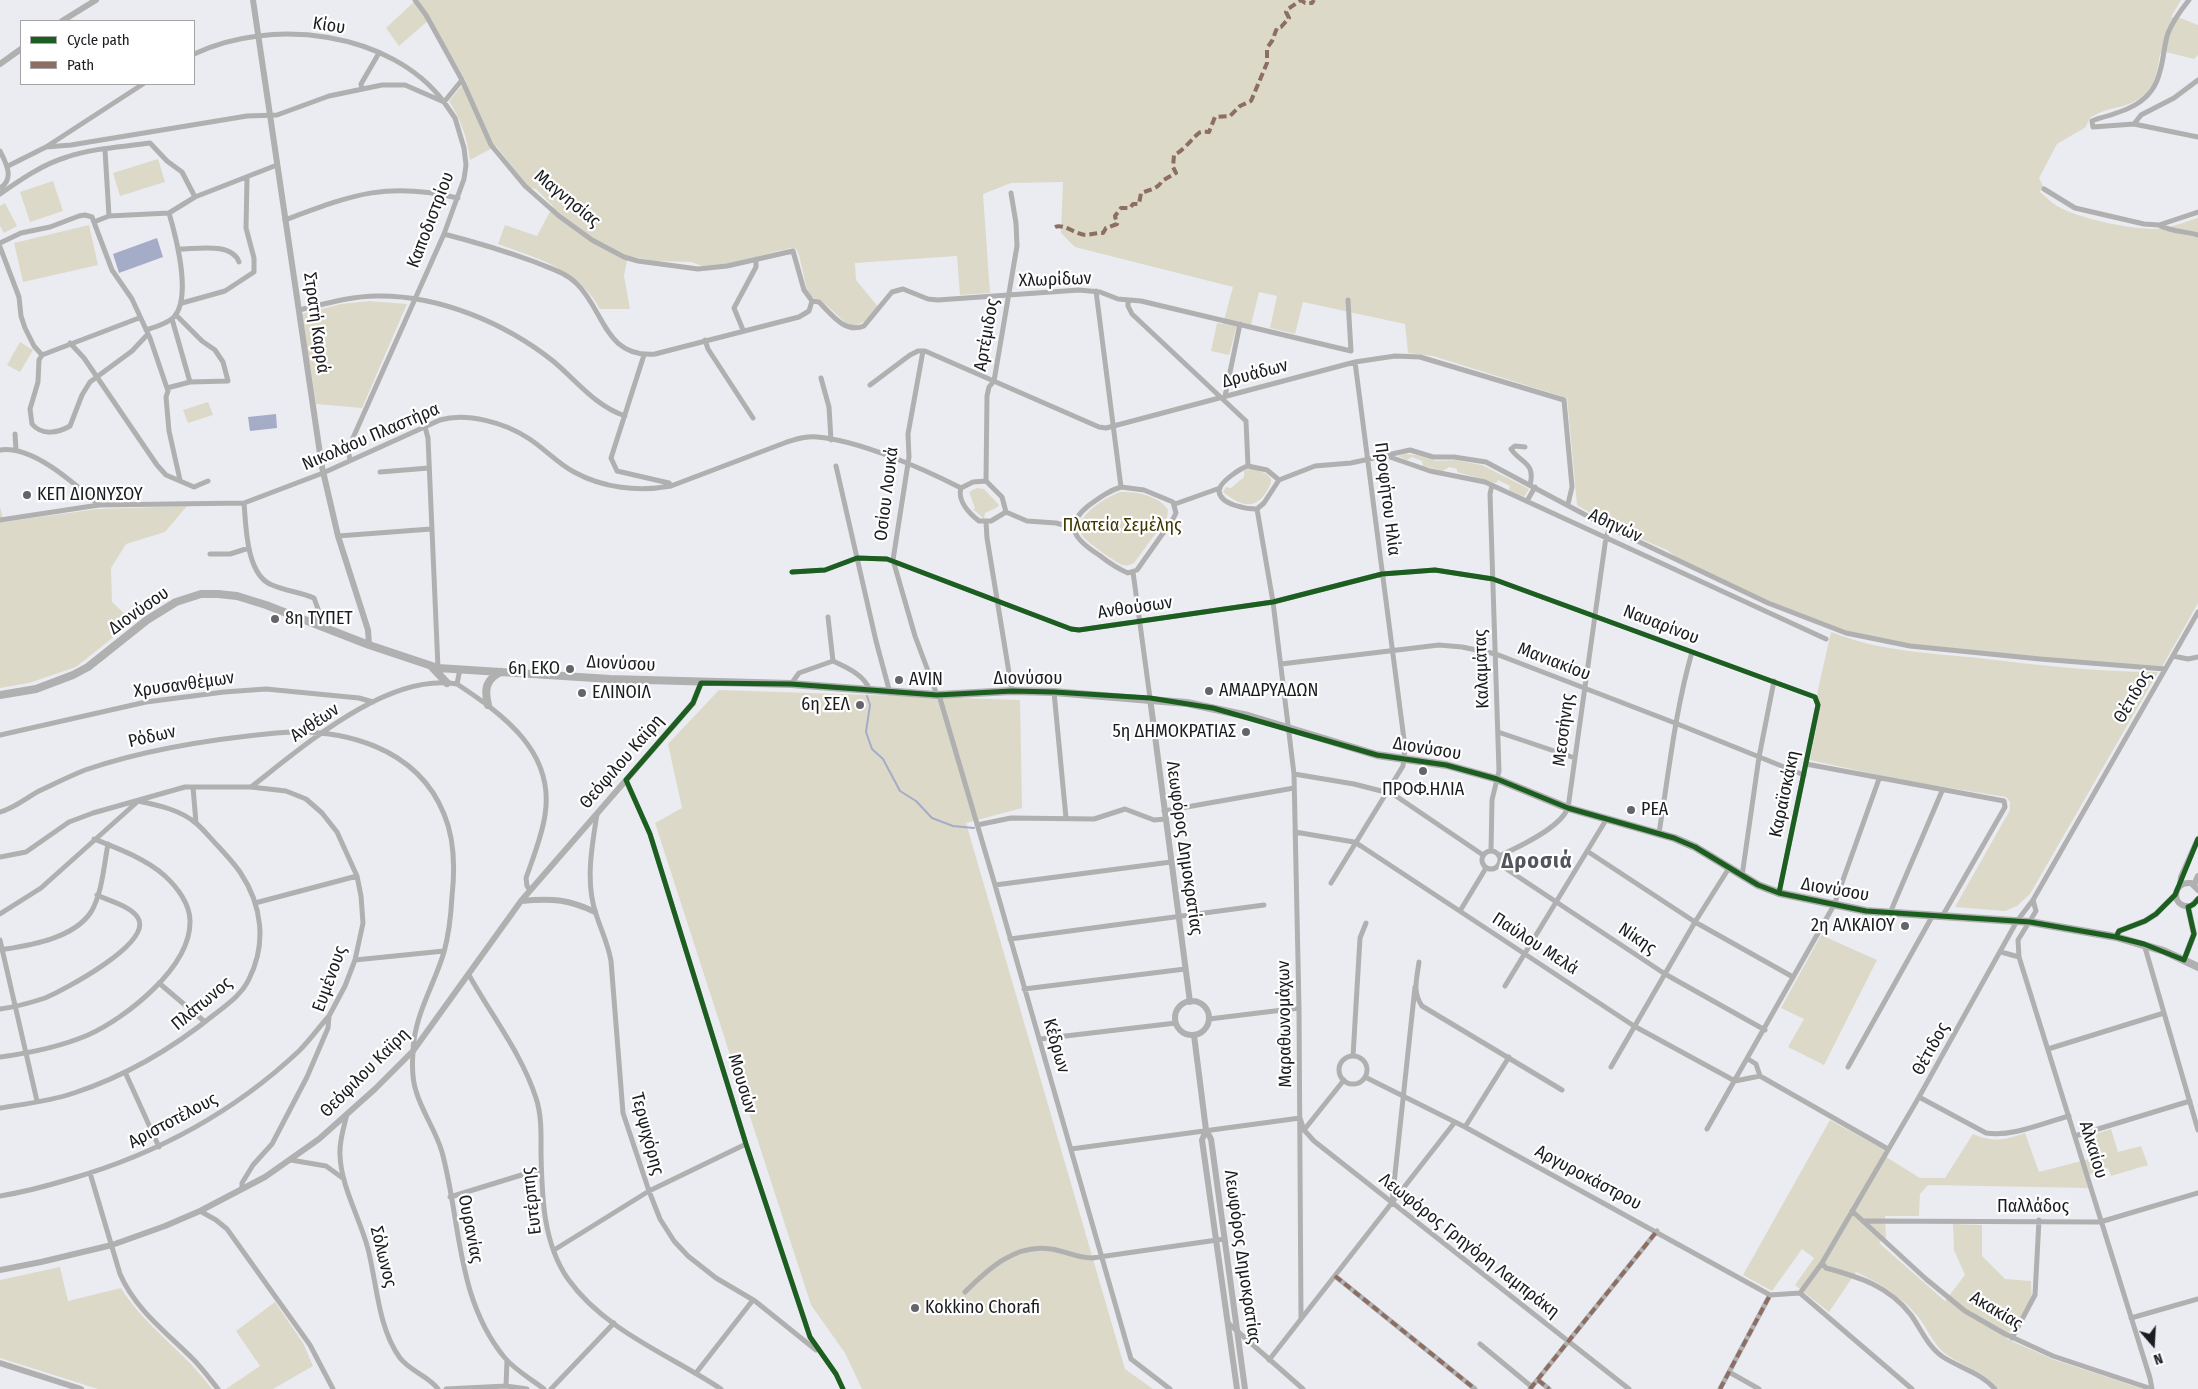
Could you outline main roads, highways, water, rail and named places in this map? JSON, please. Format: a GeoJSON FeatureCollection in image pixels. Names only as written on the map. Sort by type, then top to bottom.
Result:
{"type":"FeatureCollection","features":[{"type":"Feature","properties":{"kind":"main road","name":"Διονύσου"},"geometry":{"type":"LineString","coordinates":[[0,695],[41,687],[81,671],[162,610],[188,597],[218,594],[237,596],[369,645],[435,667],[701,683],[792,684],[890,693],[938,695],[1012,691],[1150,698],[1213,708],[1377,755],[1446,765],[1497,779],[1568,808],[1606,820],[1659,832],[1695,847],[1742,876],[1779,893],[1834,905],[1890,913],[2030,922],[2116,937],[2144,944],[2198,967]]}},
{"type":"Feature","properties":{"kind":"main road"},"geometry":{"type":"LineString","coordinates":[[435,667],[447,683]]}},
{"type":"Feature","properties":{"kind":"main road"},"geometry":{"type":"LineString","coordinates":[[488,705],[486,695],[487,684],[493,676],[502,672]]}},
{"type":"Feature","properties":{"kind":"water"},"geometry":{"type":"Polygon","coordinates":[[[157,238],[163,257],[119,273],[113,254],[157,238]]]}},
{"type":"Feature","properties":{"kind":"water"},"geometry":{"type":"Polygon","coordinates":[[[276,414],[277,428],[250,431],[248,417],[276,414]]]}},
{"type":"Feature","properties":{"kind":"waterway"},"geometry":{"type":"LineString","coordinates":[[867,696],[870,705],[866,732],[872,749],[883,759],[900,791],[916,801],[932,818],[953,826],[974,828]]}},
{"type":"Feature","properties":{"kind":"place","name":"ΚΕΠ ΔΙΟΝΥΣΟΥ"},"geometry":{"type":"Point","coordinates":[27,495]}},
{"type":"Feature","properties":{"kind":"place","name":"8η ΤΥΠΕΤ"},"geometry":{"type":"Point","coordinates":[275,619]}},
{"type":"Feature","properties":{"kind":"place","name":"6η ΕΚΟ"},"geometry":{"type":"Point","coordinates":[570,669]}},
{"type":"Feature","properties":{"kind":"place","name":"AVIN"},"geometry":{"type":"Point","coordinates":[899,680]}},
{"type":"Feature","properties":{"kind":"place","name":"ΑΜΑΔΡΥΑΔΩΝ"},"geometry":{"type":"Point","coordinates":[1209,691]}},
{"type":"Feature","properties":{"kind":"place","name":"ΕΛΙΝΟΙΛ"},"geometry":{"type":"Point","coordinates":[582,693]}},
{"type":"Feature","properties":{"kind":"place","name":"6η ΣΕΛ"},"geometry":{"type":"Point","coordinates":[860,705]}},
{"type":"Feature","properties":{"kind":"place","name":"5η ΔΗΜΟΚΡΑΤΙΑΣ"},"geometry":{"type":"Point","coordinates":[1246,732]}},
{"type":"Feature","properties":{"kind":"place","name":"ΠΡΟΦ.ΗΛΙΑ"},"geometry":{"type":"Point","coordinates":[1423,771]}},
{"type":"Feature","properties":{"kind":"place","name":"ΡΕΑ"},"geometry":{"type":"Point","coordinates":[1631,810]}},
{"type":"Feature","properties":{"kind":"place","name":"2η ΑΛΚΑΙΟΥ"},"geometry":{"type":"Point","coordinates":[1905,926]}},
{"type":"Feature","properties":{"kind":"place","name":"Kokkino Chorafi"},"geometry":{"type":"Point","coordinates":[915,1308]}},
{"type":"Feature","properties":{"kind":"district","name":"Δροσιά"},"geometry":{"type":"Point","coordinates":[1537,862]}},
{"type":"Feature","properties":{"kind":"park label","name":"Πλατεία Σεμέλης"},"geometry":{"type":"Point","coordinates":[1122,526]}}]}
